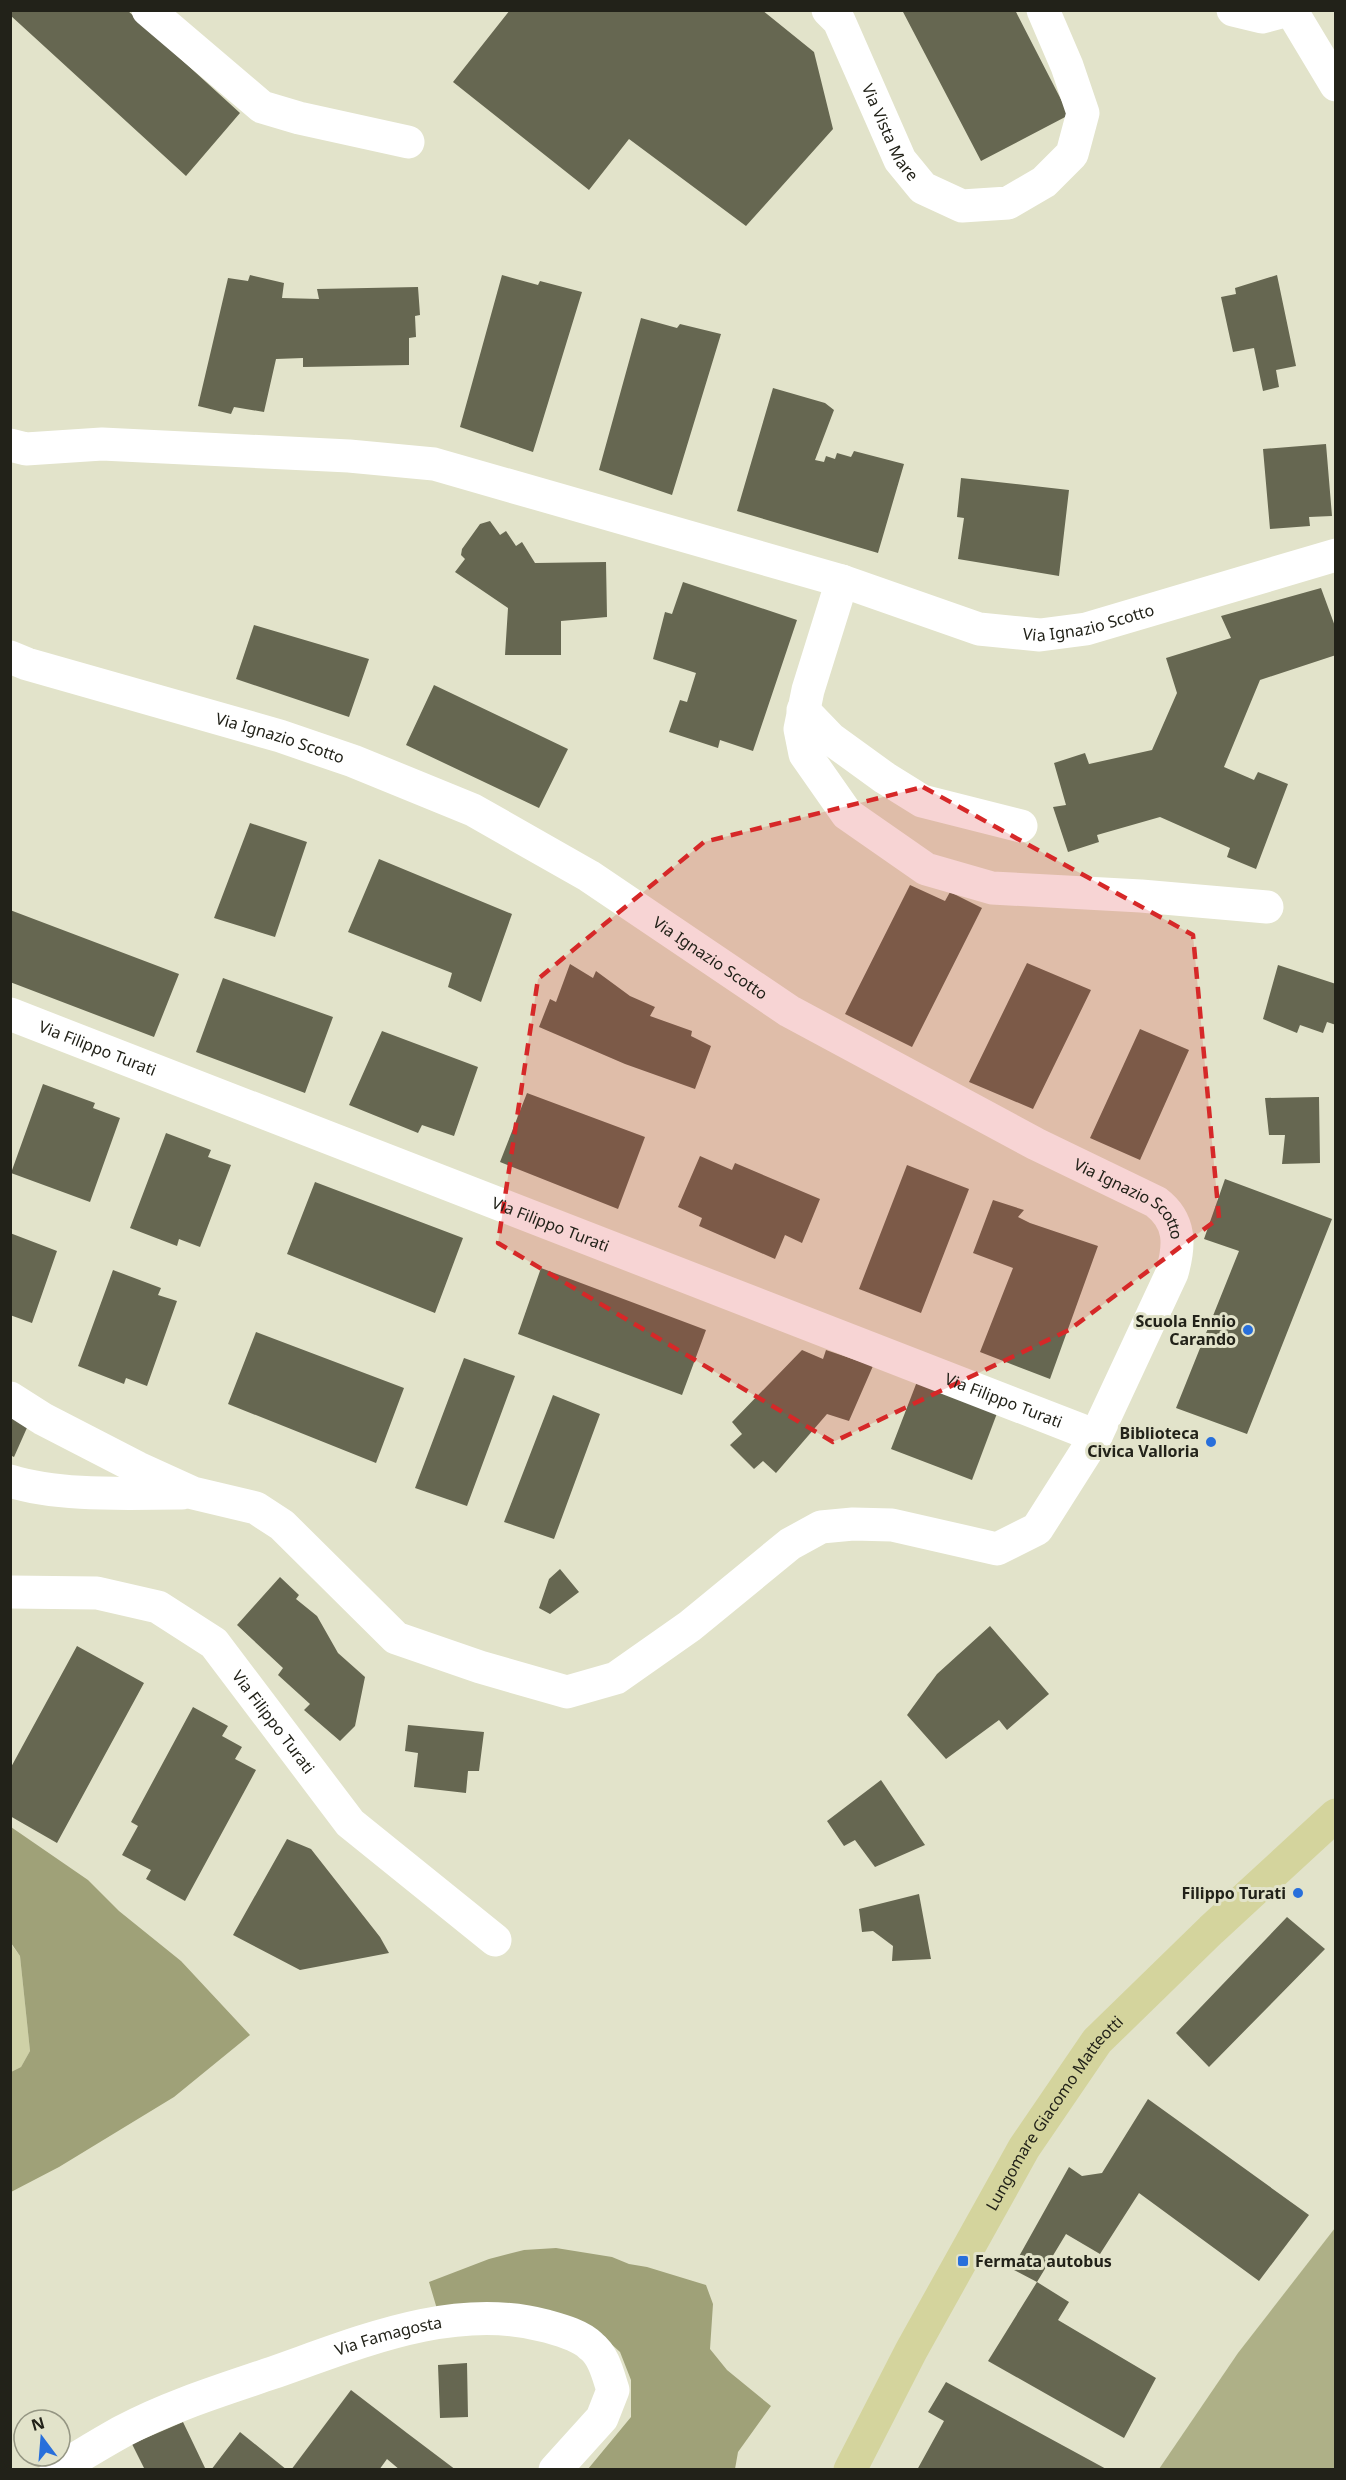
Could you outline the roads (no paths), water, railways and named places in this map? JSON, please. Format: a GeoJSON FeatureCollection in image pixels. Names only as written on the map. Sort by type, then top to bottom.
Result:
{"type":"FeatureCollection","features":[{"type":"Feature","properties":{"kind":"main road","name":"Lungomare Giacomo Matteotti"},"geometry":{"type":"LineString","coordinates":[[850,2469],[911,2351],[1024,2148],[1097,2041],[1210,1930],[1335,1815]]}},
{"type":"Feature","properties":{"kind":"street"},"geometry":{"type":"LineString","coordinates":[[148,10],[262,107],[299,118],[408,142]]}},
{"type":"Feature","properties":{"kind":"street","name":"Via Vista Mare"},"geometry":{"type":"LineString","coordinates":[[828,10],[839,21],[900,160],[923,188],[962,206],[1008,203],[1044,182],[1072,154],[1083,113],[1067,66],[1043,10]]}},
{"type":"Feature","properties":{"kind":"street"},"geometry":{"type":"LineString","coordinates":[[1233,10],[1262,17],[1289,10],[1335,85]]}},
{"type":"Feature","properties":{"kind":"street","name":"Via Ignazio Scotto"},"geometry":{"type":"LineString","coordinates":[[10,445],[26,449],[102,444],[349,456],[434,464],[842,581],[979,629],[1040,635],[1086,629],[1335,555]]}},
{"type":"Feature","properties":{"kind":"street"},"geometry":{"type":"LineString","coordinates":[[842,581],[803,710],[800,729],[805,754],[847,814],[926,869],[992,888],[1141,896],[1267,907]]}},
{"type":"Feature","properties":{"kind":"street","name":"Via Ignazio Scotto"},"geometry":{"type":"LineString","coordinates":[[10,657],[27,664],[290,739],[353,761],[473,810],[589,876],[789,1011],[1036,1144],[1156,1202],[1167,1211],[1177,1233],[1178,1254],[1172,1273],[1096,1436]]}},
{"type":"Feature","properties":{"kind":"street"},"geometry":{"type":"LineString","coordinates":[[803,710],[831,739],[885,778],[922,801],[1021,826]]}},
{"type":"Feature","properties":{"kind":"street","name":"Via Filippo Turati"},"geometry":{"type":"LineString","coordinates":[[10,1014],[1096,1436]]}},
{"type":"Feature","properties":{"kind":"street"},"geometry":{"type":"LineString","coordinates":[[10,1398],[43,1419],[138,1468],[193,1492],[256,1508],[282,1525],[396,1638],[480,1667],[567,1692],[616,1678],[690,1626],[790,1544],[821,1527],[853,1524],[892,1525],[998,1550],[1037,1529],[1096,1436]]}},
{"type":"Feature","properties":{"kind":"street"},"geometry":{"type":"LineString","coordinates":[[10,1481],[29,1487],[119,1493],[193,1492]]}},
{"type":"Feature","properties":{"kind":"street","name":"Via Filippo Turati"},"geometry":{"type":"LineString","coordinates":[[10,1593],[97,1593],[158,1607],[214,1643],[350,1822],[495,1940]]}},
{"type":"Feature","properties":{"kind":"street","name":"Via Famagosta"},"geometry":{"type":"LineString","coordinates":[[56,2469],[125,2430],[206,2396],[415,2326],[474,2318],[523,2319],[562,2330],[592,2346],[605,2365],[613,2390],[602,2418],[555,2469]]}},
{"type":"Feature","properties":{"kind":"place","name":"Scuola Ennio Carando"},"geometry":{"type":"Point","coordinates":[1248,1330]}},
{"type":"Feature","properties":{"kind":"place","name":"Biblioteca Civica Valloria"},"geometry":{"type":"Point","coordinates":[1211,1442]}},
{"type":"Feature","properties":{"kind":"place","name":"Filippo Turati"},"geometry":{"type":"Point","coordinates":[1298,1893]}},
{"type":"Feature","properties":{"kind":"place","name":"Fermata autobus"},"geometry":{"type":"Point","coordinates":[963,2261]}}]}
